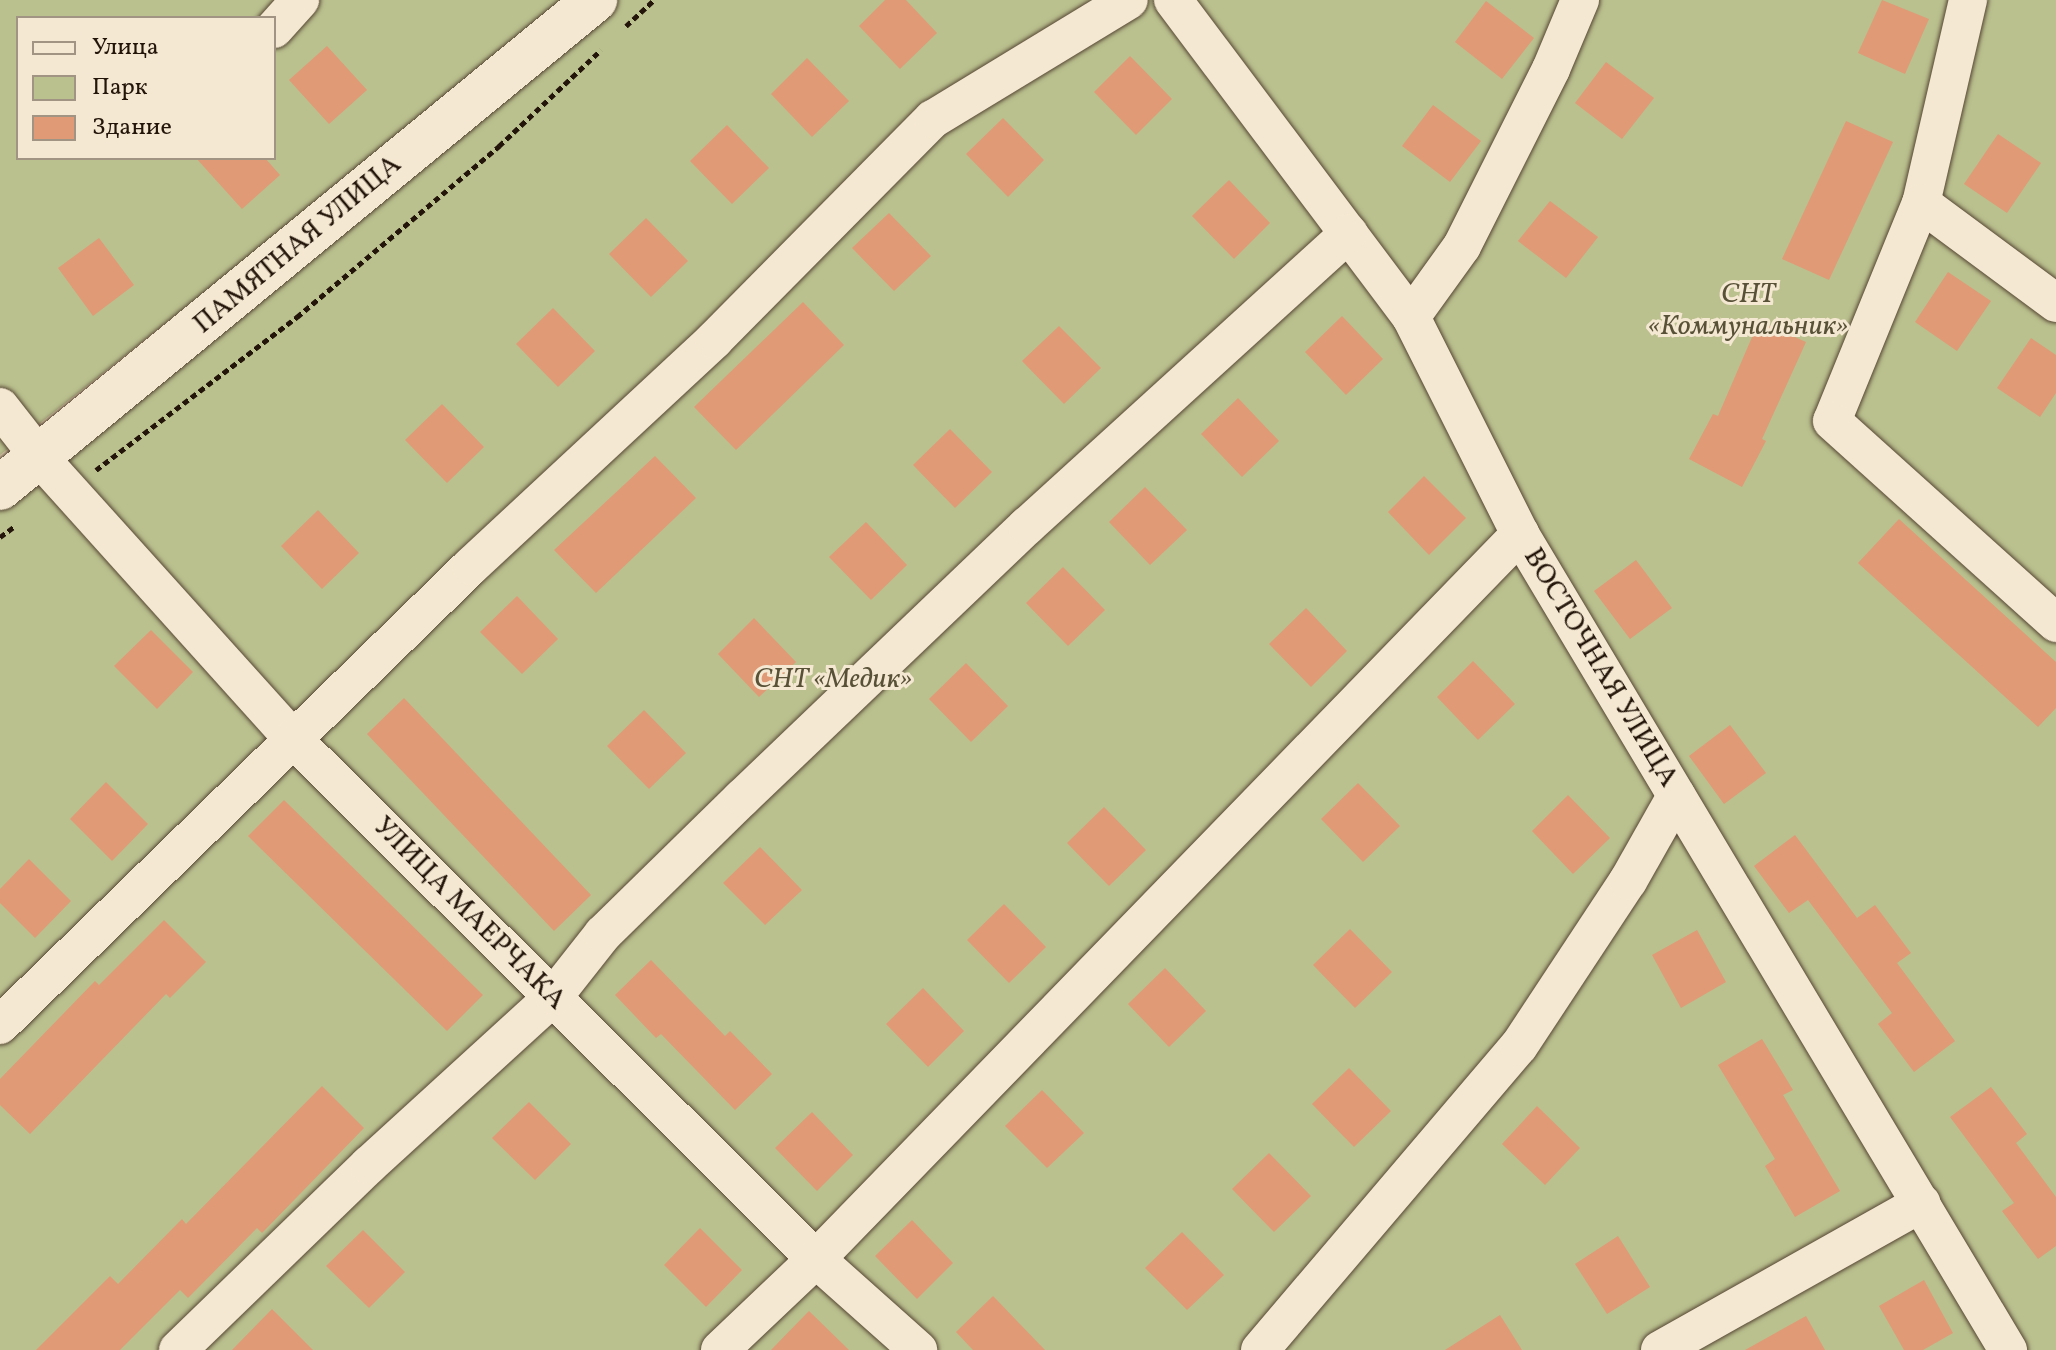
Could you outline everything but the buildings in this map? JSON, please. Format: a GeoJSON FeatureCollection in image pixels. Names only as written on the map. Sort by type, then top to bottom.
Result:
{"type":"FeatureCollection","features":[{"type":"Feature","properties":{"kind":"street"},"geometry":{"type":"LineString","coordinates":[[276,27],[300,0]]}},
{"type":"Feature","properties":{"kind":"street"},"geometry":{"type":"LineString","coordinates":[[0,1025],[292,738],[714,340],[933,119],[1129,0]]}},
{"type":"Feature","properties":{"kind":"street","name":"ВОСТОЧНАЯ УЛИЦА"},"geometry":{"type":"LineString","coordinates":[[1173,0],[1411,317],[1520,534],[2008,1350]]}},
{"type":"Feature","properties":{"kind":"street"},"geometry":{"type":"LineString","coordinates":[[1411,317],[1462,246],[1551,69],[1580,0]]}},
{"type":"Feature","properties":{"kind":"street"},"geometry":{"type":"LineString","coordinates":[[1968,0],[1921,203],[1832,421],[2056,623]]}},
{"type":"Feature","properties":{"kind":"street","name":"ПАМЯТНАЯ УЛИЦА"},"geometry":{"type":"LineString","coordinates":[[10,505],[40,458],[608,16]]}},
{"type":"Feature","properties":{"kind":"street"},"geometry":{"type":"LineString","coordinates":[[1921,203],[2056,303]]}},
{"type":"Feature","properties":{"kind":"street"},"geometry":{"type":"LineString","coordinates":[[178,1350],[369,1165],[554,996],[603,934],[764,776],[1027,526],[1349,233]]}},
{"type":"Feature","properties":{"kind":"street","name":"УЛИЦА МАЕРЧАКА"},"geometry":{"type":"LineString","coordinates":[[0,407],[40,458],[292,738],[816,1259],[918,1350]]}},
{"type":"Feature","properties":{"kind":"street"},"geometry":{"type":"LineString","coordinates":[[720,1350],[816,1259],[1520,534]]}},
{"type":"Feature","properties":{"kind":"street"},"geometry":{"type":"LineString","coordinates":[[1260,1350],[1519,1046],[1628,881],[1676,796]]}},
{"type":"Feature","properties":{"kind":"street"},"geometry":{"type":"LineString","coordinates":[[1660,1350],[1922,1203]]}},
{"type":"Feature","properties":{"kind":"path"},"geometry":{"type":"LineString","coordinates":[[608,16],[654,0]]}},
{"type":"Feature","properties":{"kind":"path"},"geometry":{"type":"LineString","coordinates":[[90,474],[297,317],[499,146],[610,42]]}},
{"type":"Feature","properties":{"kind":"path"},"geometry":{"type":"LineString","coordinates":[[0,537],[10,505]]}},
{"type":"Feature","properties":{"kind":"green space"},"geometry":{"type":"Polygon","coordinates":[[[0,0],[567,0],[560,9],[0,455],[0,0]]]}},
{"type":"Feature","properties":{"kind":"green space","name":"СНТ «Медик»"},"geometry":{"type":"Polygon","coordinates":[[[609,0],[2056,0],[2056,1350],[0,1350],[0,488],[609,0]]]}},
{"type":"Feature","properties":{"kind":"park label","name":"СНТ «Коммунальник»"},"geometry":{"type":"Point","coordinates":[1748,311]}}]}
